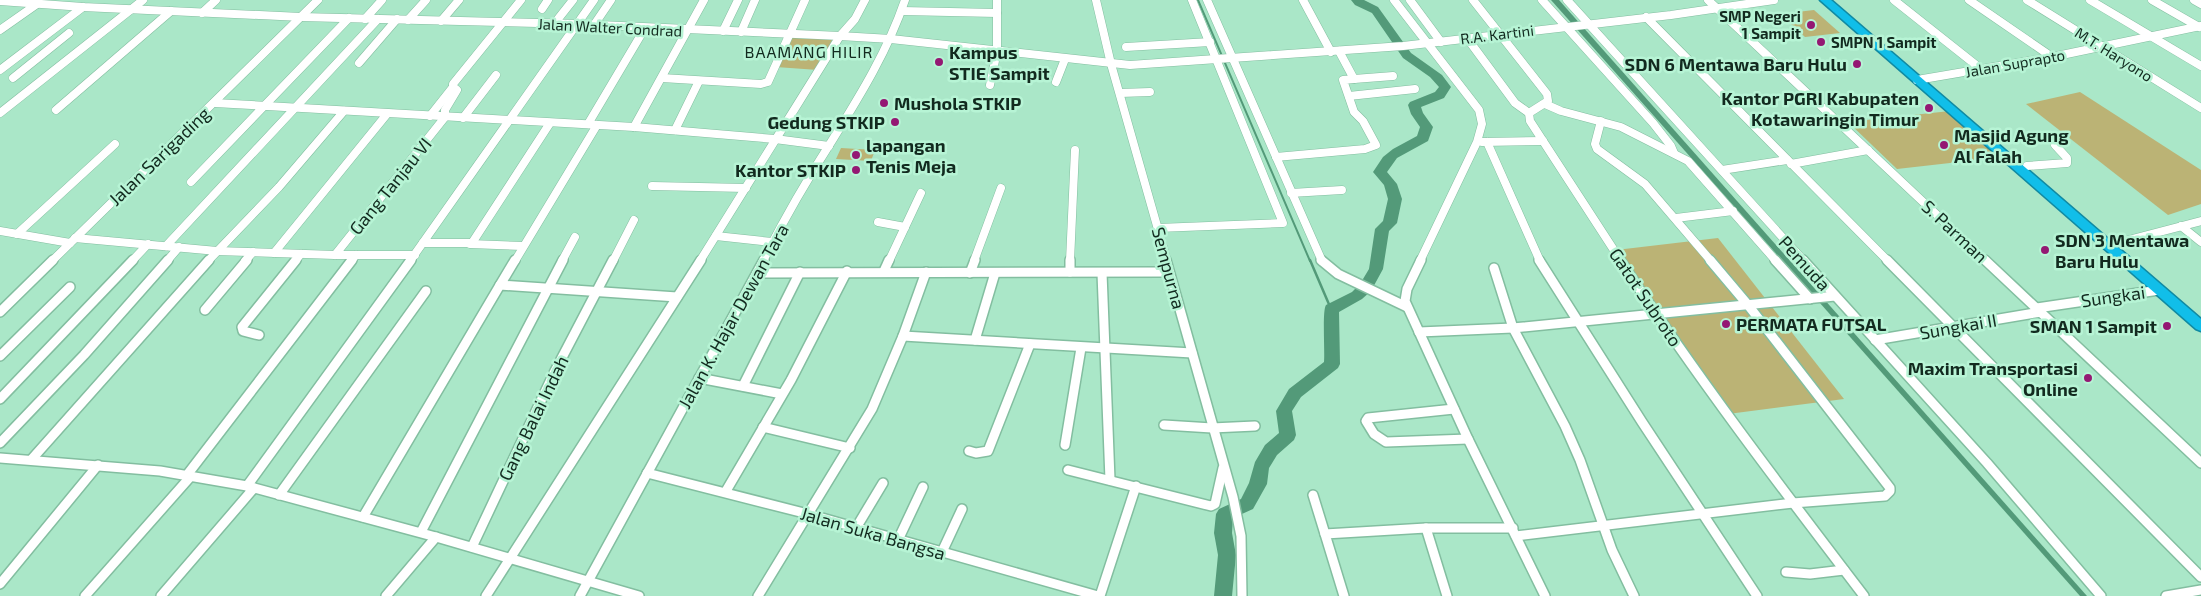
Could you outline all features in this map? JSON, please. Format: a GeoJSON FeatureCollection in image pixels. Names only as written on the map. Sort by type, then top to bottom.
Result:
{"type":"FeatureCollection","features":[{"type":"Feature","properties":{"kind":"highway"},"geometry":{"type":"LineString","coordinates":[[1825,0],[2027,166],[2201,316]]}},
{"type":"Feature","properties":{"kind":"highway"},"geometry":{"type":"LineString","coordinates":[[1834,0],[2201,326]]}},
{"type":"Feature","properties":{"kind":"street"},"geometry":{"type":"LineString","coordinates":[[64,6],[73,0]]}},
{"type":"Feature","properties":{"kind":"street"},"geometry":{"type":"LineString","coordinates":[[98,8],[109,0]]}},
{"type":"Feature","properties":{"kind":"street"},"geometry":{"type":"LineString","coordinates":[[0,113],[143,0]]}},
{"type":"Feature","properties":{"kind":"street"},"geometry":{"type":"LineString","coordinates":[[202,13],[216,0]]}},
{"type":"Feature","properties":{"kind":"street","name":"Jalan Sarigading"},"geometry":{"type":"LineString","coordinates":[[0,312],[318,0]]}},
{"type":"Feature","properties":{"kind":"street"},"geometry":{"type":"LineString","coordinates":[[365,19],[382,0]]}},
{"type":"Feature","properties":{"kind":"street"},"geometry":{"type":"LineString","coordinates":[[408,20],[426,0]]}},
{"type":"Feature","properties":{"kind":"street"},"geometry":{"type":"LineString","coordinates":[[441,20],[459,0]]}},
{"type":"Feature","properties":{"kind":"street"},"geometry":{"type":"LineString","coordinates":[[430,116],[521,0]]}},
{"type":"Feature","properties":{"kind":"street"},"geometry":{"type":"LineString","coordinates":[[542,9],[548,0]]}},
{"type":"Feature","properties":{"kind":"street"},"geometry":{"type":"LineString","coordinates":[[554,24],[572,0]]}},
{"type":"Feature","properties":{"kind":"street"},"geometry":{"type":"LineString","coordinates":[[161,596],[250,487],[594,0]]}},
{"type":"Feature","properties":{"kind":"street"},"geometry":{"type":"LineString","coordinates":[[594,25],[611,0]]}},
{"type":"Feature","properties":{"kind":"street"},"geometry":{"type":"LineString","coordinates":[[634,127],[704,0]]}},
{"type":"Feature","properties":{"kind":"street"},"geometry":{"type":"LineString","coordinates":[[723,31],[738,0]]}},
{"type":"Feature","properties":{"kind":"street"},"geometry":{"type":"LineString","coordinates":[[741,32],[755,0]]}},
{"type":"Feature","properties":{"kind":"street"},"geometry":{"type":"LineString","coordinates":[[662,78],[699,81],[768,82],[805,0]]}},
{"type":"Feature","properties":{"kind":"street"},"geometry":{"type":"LineString","coordinates":[[486,596],[716,236],[840,36],[848,29],[865,0]]}},
{"type":"Feature","properties":{"kind":"street","name":"Jalan K. Hajar Dewan Tara"},"geometry":{"type":"LineString","coordinates":[[580,596],[758,273],[772,242],[869,82],[891,39],[905,0]]}},
{"type":"Feature","properties":{"kind":"street"},"geometry":{"type":"LineString","coordinates":[[990,85],[997,51],[997,0]]}},
{"type":"Feature","properties":{"kind":"street","name":"Sempurna"},"geometry":{"type":"LineString","coordinates":[[1096,0],[1111,64],[1212,428],[1233,497],[1241,536],[1242,596]]}},
{"type":"Feature","properties":{"kind":"street"},"geometry":{"type":"LineString","coordinates":[[1158,228],[1283,223],[1218,59],[1192,0]]}},
{"type":"Feature","properties":{"kind":"street"},"geometry":{"type":"LineString","coordinates":[[1207,0],[1230,58],[1276,157],[1320,259],[1330,269],[1407,307]]}},
{"type":"Feature","properties":{"kind":"street"},"geometry":{"type":"LineString","coordinates":[[1303,0],[1354,79]]}},
{"type":"Feature","properties":{"kind":"street"},"geometry":{"type":"LineString","coordinates":[[1394,0],[1481,115],[1482,124],[1477,142],[1407,289],[1405,296],[1407,307],[1468,439],[1545,596]]}},
{"type":"Feature","properties":{"kind":"street"},"geometry":{"type":"LineString","coordinates":[[1410,0],[1441,42]]}},
{"type":"Feature","properties":{"kind":"street"},"geometry":{"type":"LineString","coordinates":[[1467,38],[1515,103],[1529,113],[1545,104],[1549,98],[1472,0]]}},
{"type":"Feature","properties":{"kind":"street"},"geometry":{"type":"LineString","coordinates":[[1542,0],[1653,123],[1671,146],[1674,153]]}},
{"type":"Feature","properties":{"kind":"street","name":"Pemuda"},"geometry":{"type":"LineString","coordinates":[[1567,0],[1586,24],[1722,170],[1986,463],[2102,596]]}},
{"type":"Feature","properties":{"kind":"street","name":"S. Parman"},"geometry":{"type":"LineString","coordinates":[[1708,0],[2201,463]]}},
{"type":"Feature","properties":{"kind":"street","name":"R.A. Kartini"},"geometry":{"type":"LineString","coordinates":[[1218,59],[1404,46],[1774,0]]}},
{"type":"Feature","properties":{"kind":"street"},"geometry":{"type":"LineString","coordinates":[[1894,0],[1981,69]]}},
{"type":"Feature","properties":{"kind":"street"},"geometry":{"type":"LineString","coordinates":[[1969,0],[2052,57]]}},
{"type":"Feature","properties":{"kind":"street","name":"M.T. Haryono"},"geometry":{"type":"LineString","coordinates":[[2027,0],[2201,108]]}},
{"type":"Feature","properties":{"kind":"street"},"geometry":{"type":"LineString","coordinates":[[2090,0],[2201,66]]}},
{"type":"Feature","properties":{"kind":"street"},"geometry":{"type":"LineString","coordinates":[[2152,0],[2199,28]]}},
{"type":"Feature","properties":{"kind":"street"},"geometry":{"type":"LineString","coordinates":[[2194,0],[2201,4]]}},
{"type":"Feature","properties":{"kind":"street","name":"Jalan Walter Condrad"},"geometry":{"type":"LineString","coordinates":[[4,1],[202,13],[577,24],[789,33],[891,39],[1111,64],[1135,65],[1218,59]]}},
{"type":"Feature","properties":{"kind":"street"},"geometry":{"type":"LineString","coordinates":[[0,30],[32,3]]}},
{"type":"Feature","properties":{"kind":"street"},"geometry":{"type":"LineString","coordinates":[[0,70],[84,7]]}},
{"type":"Feature","properties":{"kind":"street"},"geometry":{"type":"LineString","coordinates":[[56,110],[171,11]]}},
{"type":"Feature","properties":{"kind":"street"},"geometry":{"type":"LineString","coordinates":[[902,11],[997,13]]}},
{"type":"Feature","properties":{"kind":"street"},"geometry":{"type":"LineString","coordinates":[[1646,17],[2201,577]]}},
{"type":"Feature","properties":{"kind":"street"},"geometry":{"type":"LineString","coordinates":[[191,182],[349,18]]}},
{"type":"Feature","properties":{"kind":"street"},"geometry":{"type":"LineString","coordinates":[[166,246],[297,108],[378,19]]}},
{"type":"Feature","properties":{"kind":"street"},"geometry":{"type":"LineString","coordinates":[[358,63],[397,20]]}},
{"type":"Feature","properties":{"kind":"street"},"geometry":{"type":"LineString","coordinates":[[363,517],[593,125],[645,28]]}},
{"type":"Feature","properties":{"kind":"street","name":"Jalan Suprapto"},"geometry":{"type":"LineString","coordinates":[[1922,79],[2052,57],[2199,28]]}},
{"type":"Feature","properties":{"kind":"street"},"geometry":{"type":"LineString","coordinates":[[13,78],[69,33]]}},
{"type":"Feature","properties":{"kind":"street"},"geometry":{"type":"LineString","coordinates":[[1126,47],[1210,42]]}},
{"type":"Feature","properties":{"kind":"street"},"geometry":{"type":"LineString","coordinates":[[34,45],[57,43]]}},
{"type":"Feature","properties":{"kind":"street"},"geometry":{"type":"LineString","coordinates":[[1056,82],[1065,59]]}},
{"type":"Feature","properties":{"kind":"street"},"geometry":{"type":"LineString","coordinates":[[463,118],[496,75]]}},
{"type":"Feature","properties":{"kind":"street"},"geometry":{"type":"LineString","coordinates":[[1276,157],[1374,147],[1376,143],[1362,120],[1354,113],[1343,80],[1393,76]]}},
{"type":"Feature","properties":{"kind":"street"},"geometry":{"type":"LineString","coordinates":[[675,130],[699,81]]}},
{"type":"Feature","properties":{"kind":"street","name":"Gang Tanjau VI"},"geometry":{"type":"LineString","coordinates":[[335,255],[445,117],[445,110],[457,90],[453,87]]}},
{"type":"Feature","properties":{"kind":"street"},"geometry":{"type":"LineString","coordinates":[[1349,96],[1415,89]]}},
{"type":"Feature","properties":{"kind":"street"},"geometry":{"type":"LineString","coordinates":[[1120,93],[1150,92]]}},
{"type":"Feature","properties":{"kind":"street"},"geometry":{"type":"LineString","coordinates":[[215,103],[634,127],[775,139],[829,146]]}},
{"type":"Feature","properties":{"kind":"street"},"geometry":{"type":"LineString","coordinates":[[1545,104],[1561,112],[1621,127],[1674,153],[1694,167],[1733,211],[1817,298]]}},
{"type":"Feature","properties":{"kind":"street"},"geometry":{"type":"LineString","coordinates":[[30,460],[217,251],[279,188],[344,111]]}},
{"type":"Feature","properties":{"kind":"street","name":"Gatot Subroto"},"geometry":{"type":"LineString","coordinates":[[1529,113],[1530,121],[1655,313],[1793,503],[1864,596]]}},
{"type":"Feature","properties":{"kind":"street"},"geometry":{"type":"LineString","coordinates":[[274,253],[387,114]]}},
{"type":"Feature","properties":{"kind":"street"},"geometry":{"type":"LineString","coordinates":[[1325,534],[1426,528],[1514,532],[1704,515],[1793,503],[1885,496],[1890,491],[1890,488],[1748,306],[1676,218],[1650,189],[1597,149],[1595,144],[1601,121]]}},
{"type":"Feature","properties":{"kind":"street"},"geometry":{"type":"LineString","coordinates":[[470,244],[550,123]]}},
{"type":"Feature","properties":{"kind":"street"},"geometry":{"type":"LineString","coordinates":[[1477,142],[1543,141]]}},
{"type":"Feature","properties":{"kind":"street"},"geometry":{"type":"LineString","coordinates":[[1487,142],[1541,264],[1757,596]]}},
{"type":"Feature","properties":{"kind":"street"},"geometry":{"type":"LineString","coordinates":[[17,234],[115,144]]}},
{"type":"Feature","properties":{"kind":"street"},"geometry":{"type":"LineString","coordinates":[[2027,166],[2069,162],[2055,145]]}},
{"type":"Feature","properties":{"kind":"street"},"geometry":{"type":"LineString","coordinates":[[1070,272],[1076,150]]}},
{"type":"Feature","properties":{"kind":"street"},"geometry":{"type":"LineString","coordinates":[[1722,170],[1868,150]]}},
{"type":"Feature","properties":{"kind":"street"},"geometry":{"type":"LineString","coordinates":[[652,186],[746,188]]}},
{"type":"Feature","properties":{"kind":"street"},"geometry":{"type":"LineString","coordinates":[[970,273],[1000,188]]}},
{"type":"Feature","properties":{"kind":"street"},"geometry":{"type":"LineString","coordinates":[[1290,193],[1342,190]]}},
{"type":"Feature","properties":{"kind":"street"},"geometry":{"type":"LineString","coordinates":[[884,271],[921,192]]}},
{"type":"Feature","properties":{"kind":"street"},"geometry":{"type":"LineString","coordinates":[[1676,218],[1733,211]]}},
{"type":"Feature","properties":{"kind":"street","name":"Gang Balai Indah"},"geometry":{"type":"LineString","coordinates":[[472,547],[555,370],[634,220]]}},
{"type":"Feature","properties":{"kind":"street"},"geometry":{"type":"LineString","coordinates":[[2117,243],[2201,221]]}},
{"type":"Feature","properties":{"kind":"street"},"geometry":{"type":"LineString","coordinates":[[878,222],[905,227]]}},
{"type":"Feature","properties":{"kind":"street"},"geometry":{"type":"LineString","coordinates":[[2181,226],[2201,242]]}},
{"type":"Feature","properties":{"kind":"street"},"geometry":{"type":"LineString","coordinates":[[0,231],[73,241],[148,244],[217,251],[335,255],[415,255]]}},
{"type":"Feature","properties":{"kind":"street"},"geometry":{"type":"LineString","coordinates":[[716,236],[772,242]]}},
{"type":"Feature","properties":{"kind":"street"},"geometry":{"type":"LineString","coordinates":[[421,532],[575,238]]}},
{"type":"Feature","properties":{"kind":"street"},"geometry":{"type":"LineString","coordinates":[[424,243],[523,246]]}},
{"type":"Feature","properties":{"kind":"street"},"geometry":{"type":"LineString","coordinates":[[0,398],[148,244]]}},
{"type":"Feature","properties":{"kind":"street"},"geometry":{"type":"LineString","coordinates":[[0,442],[84,355],[179,248]]}},
{"type":"Feature","properties":{"kind":"street"},"geometry":{"type":"LineString","coordinates":[[206,310],[253,252]]}},
{"type":"Feature","properties":{"kind":"street"},"geometry":{"type":"LineString","coordinates":[[260,335],[241,330],[301,254]]}},
{"type":"Feature","properties":{"kind":"street"},"geometry":{"type":"LineString","coordinates":[[85,596],[189,475],[356,255]]}},
{"type":"Feature","properties":{"kind":"street"},"geometry":{"type":"LineString","coordinates":[[1494,268],[1513,328],[1565,426],[1612,550],[1634,596]]}},
{"type":"Feature","properties":{"kind":"street"},"geometry":{"type":"LineString","coordinates":[[726,491],[782,394],[847,271]]}},
{"type":"Feature","properties":{"kind":"street"},"geometry":{"type":"LineString","coordinates":[[758,273],[847,271],[970,273],[1169,272]]}},
{"type":"Feature","properties":{"kind":"street"},"geometry":{"type":"LineString","coordinates":[[743,386],[800,272]]}},
{"type":"Feature","properties":{"kind":"street"},"geometry":{"type":"LineString","coordinates":[[758,596],[850,448],[877,399],[903,336],[926,272]]}},
{"type":"Feature","properties":{"kind":"street"},"geometry":{"type":"LineString","coordinates":[[1102,272],[1110,480]]}},
{"type":"Feature","properties":{"kind":"street"},"geometry":{"type":"LineString","coordinates":[[975,340],[995,273]]}},
{"type":"Feature","properties":{"kind":"street"},"geometry":{"type":"LineString","coordinates":[[500,285],[677,296]]}},
{"type":"Feature","properties":{"kind":"street"},"geometry":{"type":"LineString","coordinates":[[0,356],[70,287]]}},
{"type":"Feature","properties":{"kind":"street","name":"Sungkai"},"geometry":{"type":"LineString","coordinates":[[2039,310],[2159,290]]}},
{"type":"Feature","properties":{"kind":"street"},"geometry":{"type":"LineString","coordinates":[[279,495],[426,291]]}},
{"type":"Feature","properties":{"kind":"street"},"geometry":{"type":"LineString","coordinates":[[1419,332],[1513,328],[1576,320],[1748,306],[1835,296]]}},
{"type":"Feature","properties":{"kind":"street","name":"Sungkai II"},"geometry":{"type":"LineString","coordinates":[[1875,340],[2039,310]]}},
{"type":"Feature","properties":{"kind":"street"},"geometry":{"type":"LineString","coordinates":[[903,336],[1081,348],[1192,353]]}},
{"type":"Feature","properties":{"kind":"street"},"geometry":{"type":"LineString","coordinates":[[969,451],[976,453],[988,451],[1030,344]]}},
{"type":"Feature","properties":{"kind":"street"},"geometry":{"type":"LineString","coordinates":[[1065,445],[1081,348]]}},
{"type":"Feature","properties":{"kind":"street"},"geometry":{"type":"LineString","coordinates":[[699,378],[782,394]]}},
{"type":"Feature","properties":{"kind":"street"},"geometry":{"type":"LineString","coordinates":[[1454,409],[1368,418],[1366,421],[1379,439],[1386,442],[1468,439]]}},
{"type":"Feature","properties":{"kind":"street"},"geometry":{"type":"LineString","coordinates":[[1164,425],[1212,428],[1255,426]]}},
{"type":"Feature","properties":{"kind":"street"},"geometry":{"type":"LineString","coordinates":[[763,427],[850,448]]}},
{"type":"Feature","properties":{"kind":"street"},"geometry":{"type":"LineString","coordinates":[[2,460],[30,460],[189,475],[250,487],[436,536],[639,596]]}},
{"type":"Feature","properties":{"kind":"street"},"geometry":{"type":"LineString","coordinates":[[0,584],[98,466]]}},
{"type":"Feature","properties":{"kind":"street"},"geometry":{"type":"LineString","coordinates":[[1068,470],[1211,506],[1215,504],[1224,466]]}},
{"type":"Feature","properties":{"kind":"street","name":"Jalan Suka Bangsa"},"geometry":{"type":"LineString","coordinates":[[648,473],[726,491],[1099,596]]}},
{"type":"Feature","properties":{"kind":"street"},"geometry":{"type":"LineString","coordinates":[[856,528],[883,483]]}},
{"type":"Feature","properties":{"kind":"street"},"geometry":{"type":"LineString","coordinates":[[1099,596],[1130,512],[1136,486]]}},
{"type":"Feature","properties":{"kind":"street"},"geometry":{"type":"LineString","coordinates":[[898,540],[923,487]]}},
{"type":"Feature","properties":{"kind":"street"},"geometry":{"type":"LineString","coordinates":[[1313,496],[1344,596]]}},
{"type":"Feature","properties":{"kind":"street"},"geometry":{"type":"LineString","coordinates":[[942,552],[962,509]]}},
{"type":"Feature","properties":{"kind":"street"},"geometry":{"type":"LineString","coordinates":[[1426,528],[1447,596]]}},
{"type":"Feature","properties":{"kind":"street"},"geometry":{"type":"LineString","coordinates":[[386,596],[436,536]]}},
{"type":"Feature","properties":{"kind":"street"},"geometry":{"type":"LineString","coordinates":[[1786,572],[1810,574],[1844,570]]}},
{"type":"Feature","properties":{"kind":"street"},"geometry":{"type":"LineString","coordinates":[[2166,596],[2201,590]]}},
{"type":"Feature","properties":{"kind":"shaded area"},"geometry":{"type":"Polygon","coordinates":[[[1551,0],[1559,0],[2087,596],[2080,596],[1551,0]]]}},
{"type":"Feature","properties":{"kind":"shaded area"},"geometry":{"type":"Polygon","coordinates":[[[1814,10],[1840,33],[1805,37],[1780,14],[1814,10]]]}},
{"type":"Feature","properties":{"kind":"shaded area"},"geometry":{"type":"Polygon","coordinates":[[[793,35],[833,38],[818,70],[776,67],[793,35]]]}},
{"type":"Feature","properties":{"kind":"shaded area"},"geometry":{"type":"Polygon","coordinates":[[[2080,92],[2201,170],[2201,204],[2168,215],[2026,104],[2080,92]]]}},
{"type":"Feature","properties":{"kind":"shaded area"},"geometry":{"type":"Polygon","coordinates":[[[1950,111],[2003,157],[1897,169],[1848,122],[1950,111]]]}},
{"type":"Feature","properties":{"kind":"shaded area","name":"lapangan Tenis Meja"},"geometry":{"type":"Polygon","coordinates":[[[841,148],[875,150],[871,161],[836,159],[841,148]]]}},
{"type":"Feature","properties":{"kind":"shaded area","name":"PERMATA FUTSAL"},"geometry":{"type":"Polygon","coordinates":[[[1718,238],[1844,399],[1728,414],[1616,250],[1718,238]]]}},
{"type":"Feature","properties":{"kind":"waterway"},"geometry":{"type":"LineString","coordinates":[[1198,0],[1310,261]]}},
{"type":"Feature","properties":{"kind":"waterway"},"geometry":{"type":"LineString","coordinates":[[1223,596],[1227,555],[1223,533],[1225,514],[1247,504],[1258,484],[1261,467],[1271,450],[1288,435],[1284,411],[1295,393],[1332,364],[1333,330],[1331,309],[1346,302],[1366,288],[1372,279],[1379,258],[1382,229],[1390,223],[1395,199],[1390,184],[1380,172],[1383,165],[1393,156],[1423,138],[1427,127],[1417,114],[1414,105],[1440,95],[1445,87],[1434,75],[1407,56],[1376,11],[1357,0]]}},
{"type":"Feature","properties":{"kind":"waterway"},"geometry":{"type":"LineString","coordinates":[[1310,260],[1331,309]]}},
{"type":"Feature","properties":{"kind":"place","name":"SMP Negeri 1 Sampit"},"geometry":{"type":"Point","coordinates":[1811,25]}},
{"type":"Feature","properties":{"kind":"place","name":"SMPN 1 Sampit"},"geometry":{"type":"Point","coordinates":[1821,42]}},
{"type":"Feature","properties":{"kind":"place","name":"Kampus STIE Sampit"},"geometry":{"type":"Point","coordinates":[939,62]}},
{"type":"Feature","properties":{"kind":"place","name":"SDN 6 Mentawa Baru Hulu"},"geometry":{"type":"Point","coordinates":[1857,64]}},
{"type":"Feature","properties":{"kind":"place","name":"Mushola STKIP"},"geometry":{"type":"Point","coordinates":[884,103]}},
{"type":"Feature","properties":{"kind":"place","name":"Kantor PGRI Kabupaten Kotawaringin Timur"},"geometry":{"type":"Point","coordinates":[1929,108]}},
{"type":"Feature","properties":{"kind":"place","name":"Gedung STKIP"},"geometry":{"type":"Point","coordinates":[895,122]}},
{"type":"Feature","properties":{"kind":"place","name":"Masjid Agung Al Falah"},"geometry":{"type":"Point","coordinates":[1944,145]}},
{"type":"Feature","properties":{"kind":"place","name":"lapangan Tenis Meja"},"geometry":{"type":"Point","coordinates":[856,155]}},
{"type":"Feature","properties":{"kind":"place","name":"Kantor STKIP"},"geometry":{"type":"Point","coordinates":[856,170]}},
{"type":"Feature","properties":{"kind":"place","name":"SDN 3 Mentawa Baru Hulu"},"geometry":{"type":"Point","coordinates":[2045,250]}},
{"type":"Feature","properties":{"kind":"place","name":"PERMATA FUTSAL"},"geometry":{"type":"Point","coordinates":[1726,324]}},
{"type":"Feature","properties":{"kind":"place","name":"SMAN 1 Sampit"},"geometry":{"type":"Point","coordinates":[2167,326]}},
{"type":"Feature","properties":{"kind":"place","name":"Maxim Transportasi Online"},"geometry":{"type":"Point","coordinates":[2088,378]}},
{"type":"Feature","properties":{"kind":"district","name":"BAAMANG HILIR"},"geometry":{"type":"Point","coordinates":[809,51]}}]}
